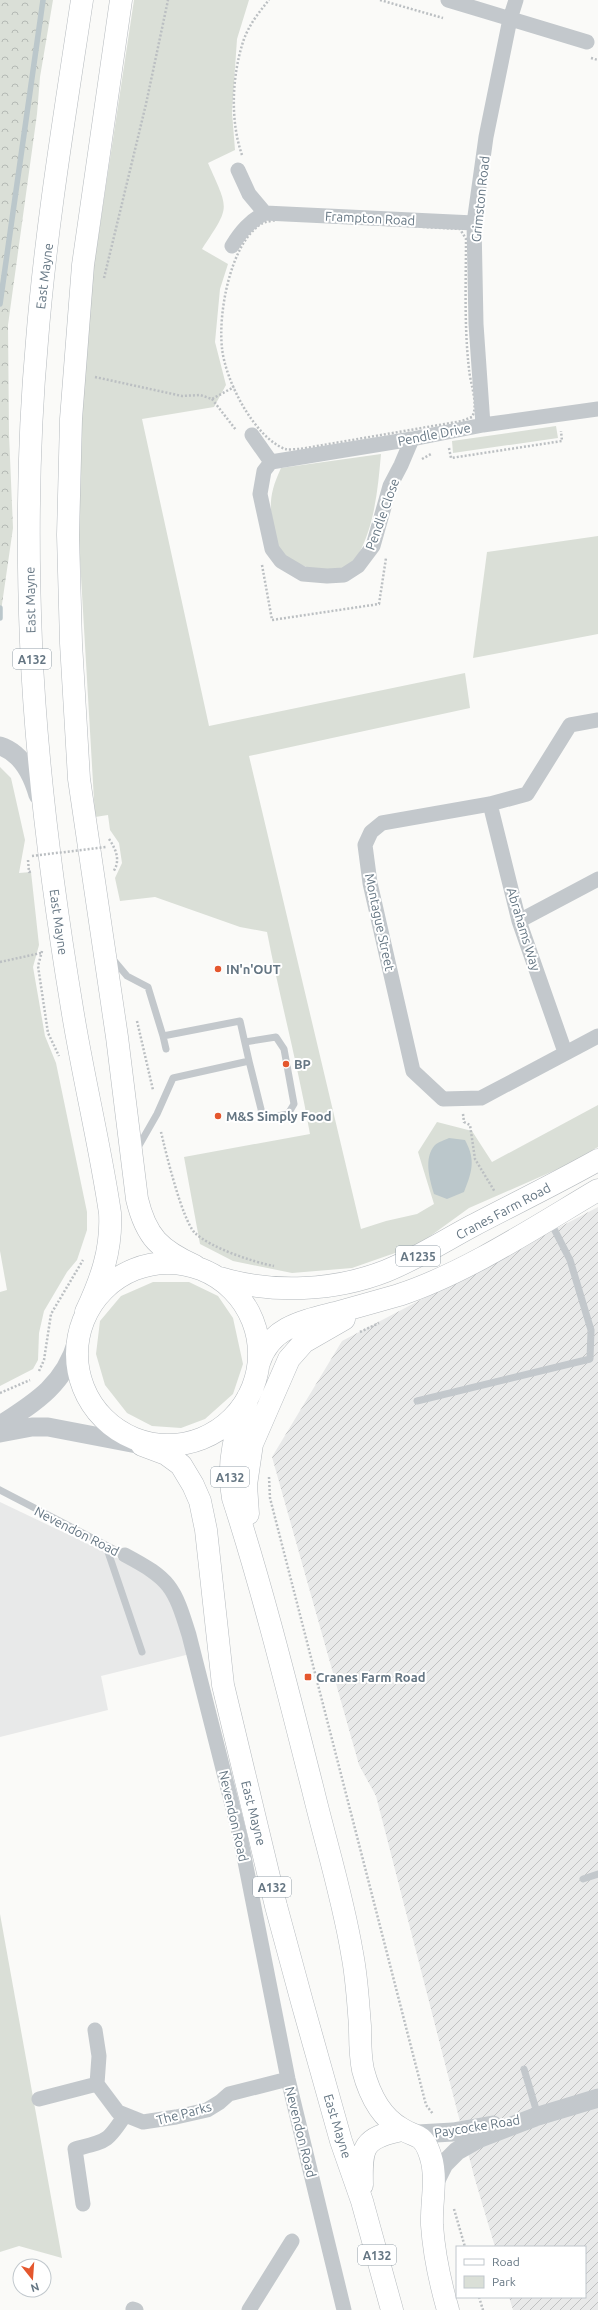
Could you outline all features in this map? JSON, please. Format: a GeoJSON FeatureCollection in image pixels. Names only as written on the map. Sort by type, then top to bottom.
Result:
{"type":"FeatureCollection","features":[{"type":"Feature","properties":{"kind":"main road","name":"East Mayne"},"geometry":{"type":"LineString","coordinates":[[82,0],[44,266],[37,340],[30,467],[31,642],[38,745],[40,850],[110,1214],[110,1238],[104,1268],[86,1312]]}},
{"type":"Feature","properties":{"kind":"main road","name":"A132"},"geometry":{"type":"LineString","coordinates":[[121,0],[83,265],[71,419],[68,527],[71,643],[79,779],[117,1036],[131,1158],[137,1199],[148,1230],[163,1249],[220,1278],[242,1301],[256,1330],[259,1349],[258,1367],[234,1438],[230,1474],[234,1498],[284,1675],[351,1946],[358,1999],[362,2066],[365,2079],[373,2100],[382,2111],[427,2146],[433,2163],[436,2180],[432,2223],[436,2264],[448,2310]]}},
{"type":"Feature","properties":{"kind":"main road","name":"Cranes Farm Road"},"geometry":{"type":"LineString","coordinates":[[220,1278],[257,1287],[292,1288],[331,1284],[371,1276],[419,1256],[598,1160]]}},
{"type":"Feature","properties":{"kind":"main road","name":"A1235"},"geometry":{"type":"LineString","coordinates":[[258,1367],[262,1354],[272,1338],[291,1325],[399,1295],[437,1280],[598,1190]]}},
{"type":"Feature","properties":{"kind":"main road","name":"A132"},"geometry":{"type":"LineString","coordinates":[[194,1266],[176,1262],[158,1263],[136,1269],[109,1284],[86,1312],[77,1341],[78,1365],[83,1382],[100,1413],[126,1438],[142,1445],[169,1448],[193,1443],[217,1432],[234,1418],[248,1398]]}},
{"type":"Feature","properties":{"kind":"main road"},"geometry":{"type":"LineString","coordinates":[[251,1557],[247,1500],[250,1456],[258,1429],[289,1359],[304,1342],[313,1335],[359,1312],[399,1295]]}},
{"type":"Feature","properties":{"kind":"main road","name":"East Mayne"},"geometry":{"type":"LineString","coordinates":[[142,1445],[166,1454],[181,1465],[194,1485],[200,1501],[206,1530],[223,1685],[300,1995],[341,2141],[362,2201],[392,2310]]}},
{"type":"Feature","properties":{"kind":"main road","name":"East Mayne"},"geometry":{"type":"LineString","coordinates":[[362,2201],[361,2162],[364,2150],[369,2143],[380,2135],[410,2132]]}},
{"type":"Feature","properties":{"kind":"street"},"geometry":{"type":"LineString","coordinates":[[448,0],[510,19],[585,49]]}},
{"type":"Feature","properties":{"kind":"street","name":"Grimston Road"},"geometry":{"type":"LineString","coordinates":[[483,425],[476,324],[474,223],[486,137],[510,19],[516,0]]}},
{"type":"Feature","properties":{"kind":"street"},"geometry":{"type":"LineString","coordinates":[[232,246],[241,231],[265,212],[249,194],[241,164]]}},
{"type":"Feature","properties":{"kind":"street","name":"Frampton Road"},"geometry":{"type":"LineString","coordinates":[[265,212],[474,223]]}},
{"type":"Feature","properties":{"kind":"street","name":"Pendle Drive"},"geometry":{"type":"LineString","coordinates":[[271,462],[412,439],[483,425],[598,409]]}},
{"type":"Feature","properties":{"kind":"street"},"geometry":{"type":"LineString","coordinates":[[252,435],[271,462]]}},
{"type":"Feature","properties":{"kind":"street","name":"Pendle Close"},"geometry":{"type":"LineString","coordinates":[[271,462],[264,471],[260,494],[272,549],[281,561],[303,574],[327,576],[344,574],[358,566],[373,546],[390,486],[401,466],[412,439]]}},
{"type":"Feature","properties":{"kind":"street","name":"Montague Street"},"geometry":{"type":"LineString","coordinates":[[598,720],[570,725],[527,794],[490,804],[382,823],[371,832],[365,845],[370,883],[413,1071],[443,1099],[481,1098],[565,1052],[598,1036]]}},
{"type":"Feature","properties":{"kind":"street"},"geometry":{"type":"LineString","coordinates":[[0,746],[21,759],[31,774],[38,794],[40,850]]}},
{"type":"Feature","properties":{"kind":"street","name":"Abrahams Way"},"geometry":{"type":"LineString","coordinates":[[490,804],[519,921],[565,1052]]}},
{"type":"Feature","properties":{"kind":"street"},"geometry":{"type":"LineString","coordinates":[[519,921],[598,879]]}},
{"type":"Feature","properties":{"kind":"street"},"geometry":{"type":"LineString","coordinates":[[0,1425],[38,1398],[63,1375],[73,1358],[77,1341]]}},
{"type":"Feature","properties":{"kind":"street"},"geometry":{"type":"LineString","coordinates":[[0,1433],[32,1427],[48,1427],[142,1445]]}},
{"type":"Feature","properties":{"kind":"street","name":"Nevendon Road"},"geometry":{"type":"LineString","coordinates":[[125,1555],[154,1571],[164,1579],[181,1609],[189,1635],[240,1836],[288,2079],[344,2310]]}},
{"type":"Feature","properties":{"kind":"street"},"geometry":{"type":"LineString","coordinates":[[38,2099],[97,2084],[100,2056],[94,2030]]}},
{"type":"Feature","properties":{"kind":"street","name":"The Parks"},"geometry":{"type":"LineString","coordinates":[[97,2084],[118,2112],[143,2122],[207,2110],[229,2094],[288,2079]]}},
{"type":"Feature","properties":{"kind":"street","name":"Paycocke Road"},"geometry":{"type":"LineString","coordinates":[[436,2180],[444,2164],[457,2150],[480,2138],[537,2117],[598,2098]]}},
{"type":"Feature","properties":{"kind":"street"},"geometry":{"type":"LineString","coordinates":[[83,2204],[75,2150],[102,2142],[111,2136],[125,2116]]}},
{"type":"Feature","properties":{"kind":"street","name":"Paycocke Road"},"geometry":{"type":"LineString","coordinates":[[410,2132],[452,2132],[537,2117]]}},
{"type":"Feature","properties":{"kind":"street"},"geometry":{"type":"LineString","coordinates":[[249,2310],[292,2241]]}},
{"type":"Feature","properties":{"kind":"lane"},"geometry":{"type":"LineString","coordinates":[[104,947],[127,976],[148,987],[166,1049]]}},
{"type":"Feature","properties":{"kind":"lane"},"geometry":{"type":"LineString","coordinates":[[163,1036],[240,1021],[249,1061],[262,1113],[272,1117],[288,1114],[294,1104],[284,1049],[276,1037],[245,1042]]}},
{"type":"Feature","properties":{"kind":"lane"},"geometry":{"type":"LineString","coordinates":[[173,1078],[249,1061]]}},
{"type":"Feature","properties":{"kind":"lane"},"geometry":{"type":"LineString","coordinates":[[131,1158],[158,1114],[173,1078],[172,1070]]}},
{"type":"Feature","properties":{"kind":"lane"},"geometry":{"type":"LineString","coordinates":[[417,1402],[590,1359],[591,1330],[570,1260],[548,1219]]}},
{"type":"Feature","properties":{"kind":"lane","name":"Nevendon Road"},"geometry":{"type":"LineString","coordinates":[[0,1490],[125,1555]]}},
{"type":"Feature","properties":{"kind":"lane"},"geometry":{"type":"LineString","coordinates":[[106,1546],[142,1652]]}},
{"type":"Feature","properties":{"kind":"lane"},"geometry":{"type":"LineString","coordinates":[[583,1879],[598,1874]]}},
{"type":"Feature","properties":{"kind":"lane"},"geometry":{"type":"LineString","coordinates":[[524,2069],[537,2117]]}},
{"type":"Feature","properties":{"kind":"path"},"geometry":{"type":"LineString","coordinates":[[103,281],[146,104],[168,0]]}},
{"type":"Feature","properties":{"kind":"path"},"geometry":{"type":"LineString","coordinates":[[241,164],[235,116],[238,64],[243,40],[256,15],[269,0]]}},
{"type":"Feature","properties":{"kind":"path"},"geometry":{"type":"LineString","coordinates":[[380,0],[447,19]]}},
{"type":"Feature","properties":{"kind":"path"},"geometry":{"type":"LineString","coordinates":[[585,49],[598,60]]}},
{"type":"Feature","properties":{"kind":"path"},"geometry":{"type":"LineString","coordinates":[[279,219],[460,229],[465,234],[465,290],[469,368],[475,409],[472,417],[467,420],[300,449],[285,449],[269,438],[248,416],[234,387],[222,349],[226,289],[246,239],[262,224],[279,219]]}},
{"type":"Feature","properties":{"kind":"path"},"geometry":{"type":"LineString","coordinates":[[92,384],[92,376],[114,379],[182,396],[200,395],[212,399],[234,387]]}},
{"type":"Feature","properties":{"kind":"path"},"geometry":{"type":"LineString","coordinates":[[107,831],[108,838],[116,849],[117,867],[112,874]]}},
{"type":"Feature","properties":{"kind":"path"},"geometry":{"type":"LineString","coordinates":[[40,850],[106,846]]}},
{"type":"Feature","properties":{"kind":"path"},"geometry":{"type":"LineString","coordinates":[[0,962],[41,953],[38,966],[48,1033],[61,1061]]}},
{"type":"Feature","properties":{"kind":"path"},"geometry":{"type":"LineString","coordinates":[[136,1019],[158,1114],[186,1219],[194,1232],[204,1240],[254,1262],[273,1266]]}},
{"type":"Feature","properties":{"kind":"path"},"geometry":{"type":"LineString","coordinates":[[459,1099],[464,1122],[470,1125],[475,1159],[499,1197]]}},
{"type":"Feature","properties":{"kind":"path"},"geometry":{"type":"LineString","coordinates":[[0,1393],[31,1379],[38,1372],[44,1360],[51,1314],[85,1255]]}},
{"type":"Feature","properties":{"kind":"path"},"geometry":{"type":"LineString","coordinates":[[354,1335],[382,1322]]}},
{"type":"Feature","properties":{"kind":"path"},"geometry":{"type":"LineString","coordinates":[[269,1475],[270,1498],[426,2105],[433,2116],[439,2118]]}},
{"type":"Feature","properties":{"kind":"path"},"geometry":{"type":"LineString","coordinates":[[453,2206],[465,2246]]}},
{"type":"Feature","properties":{"kind":"path"},"geometry":{"type":"LineString","coordinates":[[479,2298],[483,2310]]}},
{"type":"Feature","properties":{"kind":"shaded area"},"geometry":{"type":"Polygon","coordinates":[[[449,1138],[465,1140],[471,1154],[472,1166],[464,1192],[447,1199],[434,1194],[429,1176],[428,1163],[431,1150],[435,1145],[449,1138]]]}},
{"type":"Feature","properties":{"kind":"shaded area"},"geometry":{"type":"Polygon","coordinates":[[[598,1207],[598,2310],[513,2310],[509,2298],[586,2298],[586,2246],[495,2246],[474,2176],[376,1796],[359,1765],[272,1457],[342,1341],[598,1207]]]}},
{"type":"Feature","properties":{"kind":"shaded area"},"geometry":{"type":"Polygon","coordinates":[[[0,1502],[153,1575],[173,1598],[190,1654],[101,1676],[108,1710],[0,1737],[0,1502]]]}},
{"type":"Feature","properties":{"kind":"green space"},"geometry":{"type":"Polygon","coordinates":[[[0,0],[53,0],[40,77],[37,114],[8,325],[9,434],[13,528],[0,618],[0,0]]]}},
{"type":"Feature","properties":{"kind":"green space"},"geometry":{"type":"Polygon","coordinates":[[[134,0],[249,0],[237,39],[232,112],[235,150],[208,163],[220,190],[224,208],[218,224],[202,249],[228,264],[220,289],[215,342],[226,385],[214,407],[142,419],[209,726],[465,673],[470,708],[249,756],[361,1229],[386,1221],[417,1214],[434,1204],[418,1152],[437,1122],[472,1131],[492,1162],[598,1105],[598,1147],[567,1165],[469,1208],[418,1245],[352,1268],[292,1273],[233,1261],[200,1244],[184,1157],[310,1134],[267,932],[240,927],[155,897],[120,901],[115,878],[122,863],[119,843],[110,830],[108,815],[95,817],[79,542],[82,387],[91,285],[134,0]]]}},
{"type":"Feature","properties":{"kind":"green space"},"geometry":{"type":"Polygon","coordinates":[[[556,426],[558,438],[453,453],[452,441],[556,426]]]}},
{"type":"Feature","properties":{"kind":"green space"},"geometry":{"type":"Polygon","coordinates":[[[381,454],[377,493],[372,519],[364,543],[358,555],[351,564],[341,569],[330,571],[318,570],[305,567],[284,555],[275,543],[271,512],[271,498],[281,468],[381,454]]]}},
{"type":"Feature","properties":{"kind":"green space"},"geometry":{"type":"Polygon","coordinates":[[[598,536],[598,634],[473,658],[487,552],[598,536]]]}},
{"type":"Feature","properties":{"kind":"green space"},"geometry":{"type":"Polygon","coordinates":[[[0,767],[11,778],[25,840],[19,873],[31,872],[39,945],[33,967],[45,1036],[56,1063],[87,1212],[87,1230],[77,1260],[67,1272],[44,1311],[39,1333],[38,1360],[33,1369],[0,1386],[0,1292],[7,1290],[0,1251],[0,767]]]}},
{"type":"Feature","properties":{"kind":"green space"},"geometry":{"type":"Polygon","coordinates":[[[153,1282],[189,1282],[218,1296],[233,1318],[243,1364],[233,1394],[205,1419],[181,1428],[152,1426],[127,1413],[105,1385],[96,1354],[100,1321],[121,1296],[153,1282]]]}},
{"type":"Feature","properties":{"kind":"green space"},"geometry":{"type":"Polygon","coordinates":[[[0,1914],[62,2258],[19,2246],[0,2252],[0,1914]]]}},
{"type":"Feature","properties":{"kind":"waterway"},"geometry":{"type":"LineString","coordinates":[[0,304],[43,0]]}},
{"type":"Feature","properties":{"kind":"waterway"},"geometry":{"type":"LineString","coordinates":[[0,608],[0,618]]}},
{"type":"Feature","properties":{"kind":"place","name":"IN'n'OUT"},"geometry":{"type":"Point","coordinates":[218,969]}},
{"type":"Feature","properties":{"kind":"place","name":"BP"},"geometry":{"type":"Point","coordinates":[286,1064]}},
{"type":"Feature","properties":{"kind":"place","name":"M&S Simply Food"},"geometry":{"type":"Point","coordinates":[218,1116]}},
{"type":"Feature","properties":{"kind":"place","name":"Cranes Farm Road"},"geometry":{"type":"Point","coordinates":[308,1677]}}]}
